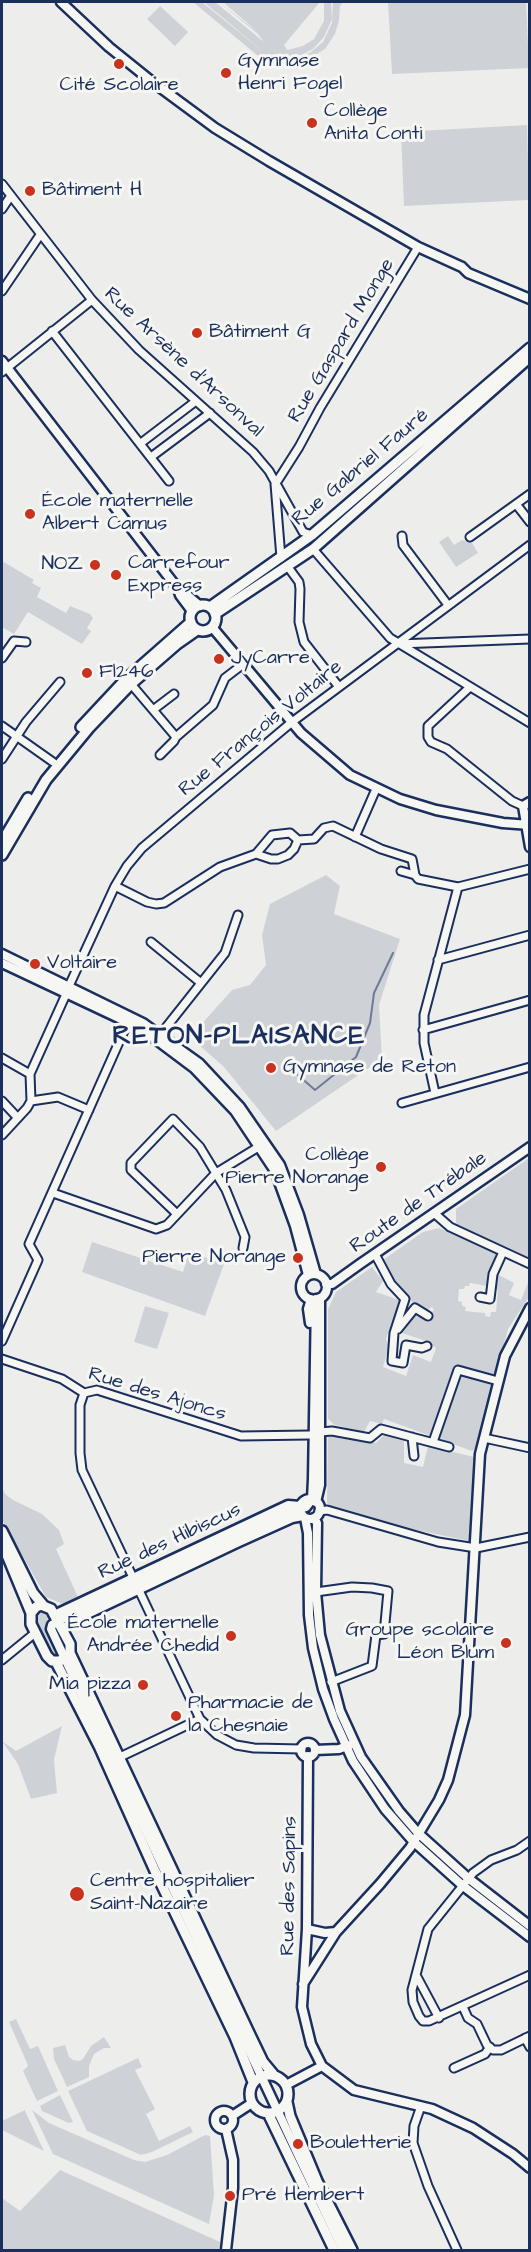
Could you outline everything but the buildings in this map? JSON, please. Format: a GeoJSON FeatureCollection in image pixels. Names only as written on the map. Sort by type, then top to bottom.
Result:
{"type":"FeatureCollection","features":[{"type":"Feature","properties":{"kind":"main road","name":"Rue Gabriel Fauré"},"geometry":{"type":"LineString","coordinates":[[204,610],[312,535],[530,348]]}},
{"type":"Feature","properties":{"kind":"main road","name":"Rue Gabriel Fauré"},"geometry":{"type":"LineString","coordinates":[[204,610],[288,567],[313,549],[530,357]]}},
{"type":"Feature","properties":{"kind":"main road"},"geometry":{"type":"LineString","coordinates":[[2,855],[52,772],[88,728],[131,684],[177,644],[194,626],[204,610],[216,621],[212,627],[204,631],[194,626]]}},
{"type":"Feature","properties":{"kind":"main road"},"geometry":{"type":"LineString","coordinates":[[2,842],[15,818],[53,762],[111,694],[194,626]]}},
{"type":"Feature","properties":{"kind":"main road"},"geometry":{"type":"LineString","coordinates":[[2,1531],[33,1593],[58,1618],[70,1644],[63,1658],[99,1746],[159,1880],[257,2079]]}},
{"type":"Feature","properties":{"kind":"main road"},"geometry":{"type":"LineString","coordinates":[[2,1543],[31,1612]]}},
{"type":"Feature","properties":{"kind":"main road"},"geometry":{"type":"LineString","coordinates":[[43,1605],[31,1612],[29,1620],[47,1656],[63,1658]]}},
{"type":"Feature","properties":{"kind":"main road"},"geometry":{"type":"LineString","coordinates":[[63,1658],[120,1757],[258,2053],[273,2074],[283,2080],[286,2085],[288,2090],[286,2102],[290,2116],[318,2181],[352,2250]]}},
{"type":"Feature","properties":{"kind":"main road"},"geometry":{"type":"LineString","coordinates":[[273,2074],[257,2079],[249,2092],[256,2108],[275,2113]]}},
{"type":"Feature","properties":{"kind":"main road"},"geometry":{"type":"LineString","coordinates":[[275,2113],[286,2102]]}},
{"type":"Feature","properties":{"kind":"main road"},"geometry":{"type":"LineString","coordinates":[[275,2113],[334,2250]]}},
{"type":"Feature","properties":{"kind":"street"},"geometry":{"type":"LineString","coordinates":[[61,2],[114,52],[215,128],[288,173],[418,247],[530,294]]}},
{"type":"Feature","properties":{"kind":"street","name":"Rue Arsène d'Arsonval"},"geometry":{"type":"LineString","coordinates":[[2,184],[92,300],[139,350],[253,452],[275,481],[303,532],[312,535]]}},
{"type":"Feature","properties":{"kind":"street"},"geometry":{"type":"LineString","coordinates":[[2,209],[10,197]]}},
{"type":"Feature","properties":{"kind":"street"},"geometry":{"type":"LineString","coordinates":[[2,291],[40,235]]}},
{"type":"Feature","properties":{"kind":"street","name":"Rue Gaspard Monge"},"geometry":{"type":"LineString","coordinates":[[275,481],[278,480],[299,447],[320,408],[418,247]]}},
{"type":"Feature","properties":{"kind":"street"},"geometry":{"type":"LineString","coordinates":[[462,267],[468,273],[530,299]]}},
{"type":"Feature","properties":{"kind":"street"},"geometry":{"type":"LineString","coordinates":[[92,300],[3,367],[178,589],[204,610]]}},
{"type":"Feature","properties":{"kind":"street"},"geometry":{"type":"LineString","coordinates":[[52,331],[170,481]]}},
{"type":"Feature","properties":{"kind":"street"},"geometry":{"type":"LineString","coordinates":[[141,444],[196,401]]}},
{"type":"Feature","properties":{"kind":"street"},"geometry":{"type":"LineString","coordinates":[[151,457],[210,413]]}},
{"type":"Feature","properties":{"kind":"street"},"geometry":{"type":"LineString","coordinates":[[275,481],[281,558]]}},
{"type":"Feature","properties":{"kind":"street"},"geometry":{"type":"LineString","coordinates":[[470,537],[530,494]]}},
{"type":"Feature","properties":{"kind":"street"},"geometry":{"type":"LineString","coordinates":[[516,504],[530,522]]}},
{"type":"Feature","properties":{"kind":"street"},"geometry":{"type":"LineString","coordinates":[[402,536],[403,545],[448,605]]}},
{"type":"Feature","properties":{"kind":"street","name":"Rue François Voltaire"},"geometry":{"type":"LineString","coordinates":[[68,989],[115,886],[127,866],[142,848],[292,722],[530,545]]}},
{"type":"Feature","properties":{"kind":"street"},"geometry":{"type":"LineString","coordinates":[[313,549],[390,638],[530,723]]}},
{"type":"Feature","properties":{"kind":"street"},"geometry":{"type":"LineString","coordinates":[[288,567],[300,589],[299,622],[304,642],[339,687]]}},
{"type":"Feature","properties":{"kind":"street"},"geometry":{"type":"LineString","coordinates":[[212,627],[292,722],[339,768],[376,789],[436,810],[503,823],[528,824]]}},
{"type":"Feature","properties":{"kind":"street"},"geometry":{"type":"LineString","coordinates":[[398,644],[530,639]]}},
{"type":"Feature","properties":{"kind":"street"},"geometry":{"type":"LineString","coordinates":[[2,658],[14,641],[26,642]]}},
{"type":"Feature","properties":{"kind":"street"},"geometry":{"type":"LineString","coordinates":[[160,755],[176,737],[213,705],[225,678],[242,665]]}},
{"type":"Feature","properties":{"kind":"street"},"geometry":{"type":"LineString","coordinates":[[2,759],[26,722],[60,682]]}},
{"type":"Feature","properties":{"kind":"street"},"geometry":{"type":"LineString","coordinates":[[131,684],[176,737]]}},
{"type":"Feature","properties":{"kind":"street"},"geometry":{"type":"LineString","coordinates":[[470,687],[428,726],[428,736],[431,742],[447,748],[512,801],[526,804],[527,837],[530,847]]}},
{"type":"Feature","properties":{"kind":"street"},"geometry":{"type":"LineString","coordinates":[[153,710],[174,693]]}},
{"type":"Feature","properties":{"kind":"street"},"geometry":{"type":"LineString","coordinates":[[2,726],[53,762]]}},
{"type":"Feature","properties":{"kind":"street"},"geometry":{"type":"LineString","coordinates":[[355,837],[376,789]]}},
{"type":"Feature","properties":{"kind":"street"},"geometry":{"type":"LineString","coordinates":[[115,886],[147,902],[164,903],[220,867],[255,854],[272,835],[290,833],[298,840],[314,839],[324,828],[333,825],[355,837],[412,859],[415,875]]}},
{"type":"Feature","properties":{"kind":"street"},"geometry":{"type":"LineString","coordinates":[[255,854],[278,859],[288,855],[298,840]]}},
{"type":"Feature","properties":{"kind":"street"},"geometry":{"type":"LineString","coordinates":[[400,871],[415,875],[418,879],[458,887],[530,869]]}},
{"type":"Feature","properties":{"kind":"street"},"geometry":{"type":"LineString","coordinates":[[435,1093],[423,1043],[424,1015],[458,887]]}},
{"type":"Feature","properties":{"kind":"street"},"geometry":{"type":"LineString","coordinates":[[160,1035],[225,953],[238,915]]}},
{"type":"Feature","properties":{"kind":"street"},"geometry":{"type":"LineString","coordinates":[[438,960],[530,934]]}},
{"type":"Feature","properties":{"kind":"street"},"geometry":{"type":"LineString","coordinates":[[151,942],[201,983]]}},
{"type":"Feature","properties":{"kind":"street"},"geometry":{"type":"LineString","coordinates":[[2,954],[142,1029],[194,1068],[235,1111],[275,1171],[312,1275]]}},
{"type":"Feature","properties":{"kind":"street"},"geometry":{"type":"LineString","coordinates":[[2,963],[68,989],[143,1023],[199,1063],[233,1100],[280,1165],[299,1215],[312,1275]]}},
{"type":"Feature","properties":{"kind":"street"},"geometry":{"type":"LineString","coordinates":[[2,1135],[31,1101],[30,1074],[68,989]]}},
{"type":"Feature","properties":{"kind":"street"},"geometry":{"type":"LineString","coordinates":[[423,1030],[530,1000]]}},
{"type":"Feature","properties":{"kind":"street"},"geometry":{"type":"LineString","coordinates":[[2,1341],[38,1260],[29,1245],[128,1022]]}},
{"type":"Feature","properties":{"kind":"street"},"geometry":{"type":"LineString","coordinates":[[2,1058],[30,1074]]}},
{"type":"Feature","properties":{"kind":"street"},"geometry":{"type":"LineString","coordinates":[[402,1103],[530,1067]]}},
{"type":"Feature","properties":{"kind":"street"},"geometry":{"type":"LineString","coordinates":[[31,1101],[58,1097],[89,1110]]}},
{"type":"Feature","properties":{"kind":"street"},"geometry":{"type":"LineString","coordinates":[[2,1101],[17,1117]]}},
{"type":"Feature","properties":{"kind":"street"},"geometry":{"type":"LineString","coordinates":[[177,1214],[131,1170],[131,1163],[173,1119],[200,1147],[226,1190],[245,1237],[243,1248]]}},
{"type":"Feature","properties":{"kind":"street"},"geometry":{"type":"LineString","coordinates":[[52,1193],[156,1229],[166,1225],[216,1173],[260,1146]]}},
{"type":"Feature","properties":{"kind":"street","name":"Route de Trébale"},"geometry":{"type":"LineString","coordinates":[[326,1284],[332,1284],[530,1146]]}},
{"type":"Feature","properties":{"kind":"street"},"geometry":{"type":"LineString","coordinates":[[434,1213],[450,1227],[530,1264]]}},
{"type":"Feature","properties":{"kind":"street"},"geometry":{"type":"LineString","coordinates":[[480,1297],[490,1299],[493,1274],[503,1252]]}},
{"type":"Feature","properties":{"kind":"street"},"geometry":{"type":"LineString","coordinates":[[375,1254],[391,1284],[415,1308],[428,1316]]}},
{"type":"Feature","properties":{"kind":"street"},"geometry":{"type":"LineString","coordinates":[[316,1299],[306,1297],[301,1289],[304,1278],[312,1275],[323,1278],[326,1284],[326,1291],[308,1309],[310,1324],[309,1615],[313,1648],[323,1689],[379,1800],[413,1841],[530,1937]]}},
{"type":"Feature","properties":{"kind":"street"},"geometry":{"type":"LineString","coordinates":[[308,1509],[320,1485],[316,1299]]}},
{"type":"Feature","properties":{"kind":"street"},"geometry":{"type":"LineString","coordinates":[[316,1299],[313,1479],[308,1509],[317,1523],[316,1592],[320,1635],[350,1745],[399,1811],[465,1882],[530,1926]]}},
{"type":"Feature","properties":{"kind":"street"},"geometry":{"type":"LineString","coordinates":[[405,1299],[394,1333],[392,1361],[403,1363],[406,1345]]}},
{"type":"Feature","properties":{"kind":"street"},"geometry":{"type":"LineString","coordinates":[[394,1333],[415,1308]]}},
{"type":"Feature","properties":{"kind":"street"},"geometry":{"type":"LineString","coordinates":[[303,1984],[336,1932],[410,1848],[439,1800],[448,1780],[465,1715],[479,1469],[484,1438],[505,1356],[530,1308]]}},
{"type":"Feature","properties":{"kind":"street"},"geometry":{"type":"LineString","coordinates":[[393,1344],[427,1346]]}},
{"type":"Feature","properties":{"kind":"street","name":"Rue des Ajoncs"},"geometry":{"type":"LineString","coordinates":[[2,1359],[62,1379],[84,1393],[97,1390],[241,1436],[309,1435]]}},
{"type":"Feature","properties":{"kind":"street"},"geometry":{"type":"LineString","coordinates":[[433,1442],[458,1370],[498,1381]]}},
{"type":"Feature","properties":{"kind":"street"},"geometry":{"type":"LineString","coordinates":[[84,1393],[80,1405],[82,1470],[201,1719],[217,1735],[236,1745],[255,1748],[302,1749],[304,1745],[310,1743],[311,1753],[350,1745]]}},
{"type":"Feature","properties":{"kind":"street"},"geometry":{"type":"LineString","coordinates":[[320,1431],[370,1438],[381,1429],[449,1447]]}},
{"type":"Feature","properties":{"kind":"street"},"geometry":{"type":"LineString","coordinates":[[412,1437],[414,1456]]}},
{"type":"Feature","properties":{"kind":"street"},"geometry":{"type":"LineString","coordinates":[[484,1438],[529,1448]]}},
{"type":"Feature","properties":{"kind":"street","name":"Rue des Hibiscus"},"geometry":{"type":"LineString","coordinates":[[64,1631],[64,1628],[75,1620],[136,1583],[288,1505],[308,1509]]}},
{"type":"Feature","properties":{"kind":"street"},"geometry":{"type":"LineString","coordinates":[[308,1509],[327,1510],[438,1542],[476,1548],[530,1537]]}},
{"type":"Feature","properties":{"kind":"street","name":"Rue des Hibiscus"},"geometry":{"type":"LineString","coordinates":[[58,1618],[136,1583],[237,1543],[308,1509]]}},
{"type":"Feature","properties":{"kind":"street"},"geometry":{"type":"LineString","coordinates":[[316,1592],[352,1587],[388,1591],[384,1634],[376,1635],[372,1666],[331,1682]]}},
{"type":"Feature","properties":{"kind":"street"},"geometry":{"type":"LineString","coordinates":[[58,1618],[51,1629],[63,1658]]}},
{"type":"Feature","properties":{"kind":"street"},"geometry":{"type":"LineString","coordinates":[[2,1660],[35,1633]]}},
{"type":"Feature","properties":{"kind":"street"},"geometry":{"type":"LineString","coordinates":[[120,1757],[201,1719]]}},
{"type":"Feature","properties":{"kind":"street","name":"Rue des Sapins"},"geometry":{"type":"LineString","coordinates":[[311,1753],[307,1929],[302,2007],[311,2044],[322,2066]]}},
{"type":"Feature","properties":{"kind":"street"},"geometry":{"type":"LineString","coordinates":[[530,1841],[517,1850],[491,1860],[465,1882],[428,1929],[413,1996],[418,2016],[423,2021],[438,2018],[530,1975]]}},
{"type":"Feature","properties":{"kind":"street"},"geometry":{"type":"LineString","coordinates":[[307,1929],[325,1933],[336,1932]]}},
{"type":"Feature","properties":{"kind":"street"},"geometry":{"type":"LineString","coordinates":[[304,1964],[315,1966]]}},
{"type":"Feature","properties":{"kind":"street"},"geometry":{"type":"LineString","coordinates":[[416,1975],[438,2018]]}},
{"type":"Feature","properties":{"kind":"street"},"geometry":{"type":"LineString","coordinates":[[463,2007],[468,2018],[477,2024],[490,2048],[501,2049],[527,2037],[530,2047]]}},
{"type":"Feature","properties":{"kind":"street"},"geometry":{"type":"LineString","coordinates":[[454,2068],[485,2054],[490,2048]]}},
{"type":"Feature","properties":{"kind":"street"},"geometry":{"type":"LineString","coordinates":[[286,2085],[322,2066],[354,2090],[421,2106],[473,2128],[530,2168]]}},
{"type":"Feature","properties":{"kind":"street"},"geometry":{"type":"LineString","coordinates":[[257,2079],[343,2250]]}},
{"type":"Feature","properties":{"kind":"street"},"geometry":{"type":"LineString","coordinates":[[232,2116],[252,2103]]}},
{"type":"Feature","properties":{"kind":"street"},"geometry":{"type":"LineString","coordinates":[[421,2106],[414,2126],[412,2143],[421,2169],[458,2250]]}},
{"type":"Feature","properties":{"kind":"street"},"geometry":{"type":"LineString","coordinates":[[226,2129],[218,2127],[216,2117],[225,2111],[232,2116]]}},
{"type":"Feature","properties":{"kind":"street"},"geometry":{"type":"LineString","coordinates":[[226,2129],[232,2124],[232,2116]]}},
{"type":"Feature","properties":{"kind":"street"},"geometry":{"type":"LineString","coordinates":[[226,2129],[233,2160],[233,2188],[226,2250]]}},
{"type":"Feature","properties":{"kind":"shaded area"},"geometry":{"type":"Polygon","coordinates":[[[193,2],[202,2],[266,54],[204,2],[215,2],[264,42],[258,34],[219,2],[259,33],[223,2],[320,2],[284,45],[287,50],[303,46],[314,39],[324,21],[324,2],[331,2],[332,19],[324,37],[313,49],[293,59],[311,52],[323,42],[332,23],[333,2],[343,2],[340,6],[335,34],[325,49],[305,61],[287,64],[269,61],[257,55],[193,2]]]}},
{"type":"Feature","properties":{"kind":"shaded area"},"geometry":{"type":"Polygon","coordinates":[[[388,2],[526,2],[529,68],[392,74],[388,2]]]}},
{"type":"Feature","properties":{"kind":"shaded area"},"geometry":{"type":"Polygon","coordinates":[[[160,6],[188,32],[175,46],[147,19],[160,6]]]}},
{"type":"Feature","properties":{"kind":"shaded area"},"geometry":{"type":"Polygon","coordinates":[[[527,125],[529,200],[404,206],[401,132],[527,125]]]}},
{"type":"Feature","properties":{"kind":"shaded area"},"geometry":{"type":"Polygon","coordinates":[[[448,536],[454,545],[462,540],[472,543],[478,553],[456,567],[439,542],[448,536]]]}},
{"type":"Feature","properties":{"kind":"shaded area"},"geometry":{"type":"Polygon","coordinates":[[[2,561],[34,580],[32,583],[41,588],[37,597],[66,613],[70,606],[90,614],[93,618],[87,628],[91,631],[82,644],[28,612],[14,634],[2,627],[2,561]]]}},
{"type":"Feature","properties":{"kind":"shaded area"},"geometry":{"type":"Polygon","coordinates":[[[326,875],[340,886],[334,914],[400,939],[379,1005],[382,1059],[276,1131],[224,1067],[190,1037],[232,990],[250,985],[266,965],[262,935],[270,904],[326,875]]]}},
{"type":"Feature","properties":{"kind":"shaded area"},"geometry":{"type":"Polygon","coordinates":[[[529,1158],[529,1259],[456,1224],[456,1209],[529,1158]]]}},
{"type":"Feature","properties":{"kind":"shaded area"},"geometry":{"type":"Polygon","coordinates":[[[439,1228],[498,1255],[487,1275],[487,1286],[470,1283],[464,1289],[459,1289],[458,1301],[466,1307],[465,1311],[485,1313],[485,1316],[490,1317],[491,1312],[496,1312],[498,1290],[493,1287],[497,1274],[514,1283],[509,1295],[521,1300],[529,1280],[529,1297],[508,1329],[476,1448],[472,1451],[384,1419],[382,1424],[370,1421],[364,1432],[335,1425],[328,1419],[328,1309],[336,1292],[372,1267],[383,1281],[376,1292],[399,1300],[386,1339],[389,1347],[383,1367],[406,1376],[413,1355],[431,1362],[436,1348],[426,1341],[402,1333],[412,1314],[431,1320],[434,1310],[432,1307],[424,1312],[415,1305],[393,1282],[383,1260],[423,1232],[439,1228]]]}},
{"type":"Feature","properties":{"kind":"shaded area"},"geometry":{"type":"Polygon","coordinates":[[[92,1242],[183,1272],[189,1252],[224,1264],[205,1316],[82,1272],[92,1242]]]}},
{"type":"Feature","properties":{"kind":"shaded area"},"geometry":{"type":"Polygon","coordinates":[[[145,1306],[169,1313],[157,1349],[134,1342],[145,1306]]]}},
{"type":"Feature","properties":{"kind":"shaded area"},"geometry":{"type":"Polygon","coordinates":[[[384,1435],[404,1441],[404,1463],[423,1467],[428,1446],[474,1457],[469,1541],[407,1528],[331,1507],[327,1503],[328,1437],[376,1443],[384,1435]]]}},
{"type":"Feature","properties":{"kind":"shaded area"},"geometry":{"type":"Polygon","coordinates":[[[2,1487],[5,1494],[42,1514],[59,1530],[64,1544],[56,1549],[78,1597],[63,1604],[46,1597],[2,1520],[2,1487]]]}},
{"type":"Feature","properties":{"kind":"shaded area"},"geometry":{"type":"Polygon","coordinates":[[[39,1610],[49,1612],[52,1619],[47,1627],[59,1657],[50,1653],[35,1623],[34,1617],[39,1610]]]}},
{"type":"Feature","properties":{"kind":"shaded area"},"geometry":{"type":"Polygon","coordinates":[[[62,1726],[54,1760],[57,1793],[31,1799],[18,1764],[2,1741],[16,1751],[62,1726]]]}},
{"type":"Feature","properties":{"kind":"shaded area"},"geometry":{"type":"Polygon","coordinates":[[[16,2019],[30,2049],[38,2046],[58,2091],[37,2101],[23,2071],[28,2066],[27,2063],[9,2022],[16,2019]]]}},
{"type":"Feature","properties":{"kind":"shaded area"},"geometry":{"type":"Polygon","coordinates":[[[104,2037],[111,2048],[104,2048],[94,2054],[89,2066],[89,2077],[67,2087],[54,2059],[53,2048],[65,2045],[69,2057],[79,2061],[83,2059],[91,2046],[104,2037]]]}},
{"type":"Feature","properties":{"kind":"shaded area"},"geometry":{"type":"Polygon","coordinates":[[[138,2058],[142,2067],[135,2070],[155,2109],[146,2114],[159,2141],[190,2126],[193,2132],[141,2155],[87,2131],[68,2091],[138,2058]]]}},
{"type":"Feature","properties":{"kind":"shaded area"},"geometry":{"type":"Polygon","coordinates":[[[60,2095],[73,2122],[69,2123],[42,2111],[40,2106],[60,2095]]]}},
{"type":"Feature","properties":{"kind":"shaded area"},"geometry":{"type":"Polygon","coordinates":[[[25,2110],[44,2151],[2,2130],[2,2121],[25,2110]]]}},
{"type":"Feature","properties":{"kind":"shaded area"},"geometry":{"type":"Polygon","coordinates":[[[32,2110],[49,2123],[134,2160],[145,2162],[167,2155],[205,2135],[210,2136],[214,2195],[209,2224],[53,2154],[32,2110]]]}},
{"type":"Feature","properties":{"kind":"shaded area"},"geometry":{"type":"Polygon","coordinates":[[[60,2170],[220,2242],[219,2250],[2,2250],[2,2198],[20,2211],[60,2170]]]}},
{"type":"Feature","properties":{"kind":"waterway"},"geometry":{"type":"LineString","coordinates":[[298,1075],[315,1090],[356,1057],[370,1023],[374,993],[393,953]]}},
{"type":"Feature","properties":{"kind":"waterway"},"geometry":{"type":"LineString","coordinates":[[362,1065],[364,1069]]}},
{"type":"Feature","properties":{"kind":"place","name":"Cité Scolaire"},"geometry":{"type":"Point","coordinates":[119,64]}},
{"type":"Feature","properties":{"kind":"place","name":"Gymnase Henri Fogel"},"geometry":{"type":"Point","coordinates":[226,73]}},
{"type":"Feature","properties":{"kind":"place","name":"Collège Anita Conti"},"geometry":{"type":"Point","coordinates":[312,123]}},
{"type":"Feature","properties":{"kind":"place","name":"Bâtiment H"},"geometry":{"type":"Point","coordinates":[30,191]}},
{"type":"Feature","properties":{"kind":"place","name":"Bâtiment G"},"geometry":{"type":"Point","coordinates":[197,333]}},
{"type":"Feature","properties":{"kind":"place","name":"École maternelle Albert Camus"},"geometry":{"type":"Point","coordinates":[30,514]}},
{"type":"Feature","properties":{"kind":"place","name":"NOZ"},"geometry":{"type":"Point","coordinates":[95,565]}},
{"type":"Feature","properties":{"kind":"place","name":"Carrefour Express"},"geometry":{"type":"Point","coordinates":[116,575]}},
{"type":"Feature","properties":{"kind":"place","name":"JyCarre"},"geometry":{"type":"Point","coordinates":[219,659]}},
{"type":"Feature","properties":{"kind":"place","name":"Fl246"},"geometry":{"type":"Point","coordinates":[87,673]}},
{"type":"Feature","properties":{"kind":"place","name":"Voltaire"},"geometry":{"type":"Point","coordinates":[35,964]}},
{"type":"Feature","properties":{"kind":"place","name":"Gymnase de Reton"},"geometry":{"type":"Point","coordinates":[271,1068]}},
{"type":"Feature","properties":{"kind":"place","name":"Collège Pierre Norange"},"geometry":{"type":"Point","coordinates":[381,1167]}},
{"type":"Feature","properties":{"kind":"place","name":"Pierre Norange"},"geometry":{"type":"Point","coordinates":[298,1258]}},
{"type":"Feature","properties":{"kind":"place","name":"École maternelle Andrée Chedid"},"geometry":{"type":"Point","coordinates":[231,1636]}},
{"type":"Feature","properties":{"kind":"place","name":"Groupe scolaire Léon Blum"},"geometry":{"type":"Point","coordinates":[506,1643]}},
{"type":"Feature","properties":{"kind":"place","name":"Mia pizza"},"geometry":{"type":"Point","coordinates":[143,1685]}},
{"type":"Feature","properties":{"kind":"place","name":"Pharmacie de la Chesnaie"},"geometry":{"type":"Point","coordinates":[176,1716]}},
{"type":"Feature","properties":{"kind":"place","name":"Centre hospitalier Saint-Nazaire"},"geometry":{"type":"Point","coordinates":[77,1894]}},
{"type":"Feature","properties":{"kind":"place","name":"Bouletterie"},"geometry":{"type":"Point","coordinates":[298,2144]}},
{"type":"Feature","properties":{"kind":"place","name":"Pré Hembert"},"geometry":{"type":"Point","coordinates":[230,2196]}},
{"type":"Feature","properties":{"kind":"district","name":"RETON-PLAISANCE"},"geometry":{"type":"Point","coordinates":[239,1038]}}]}
